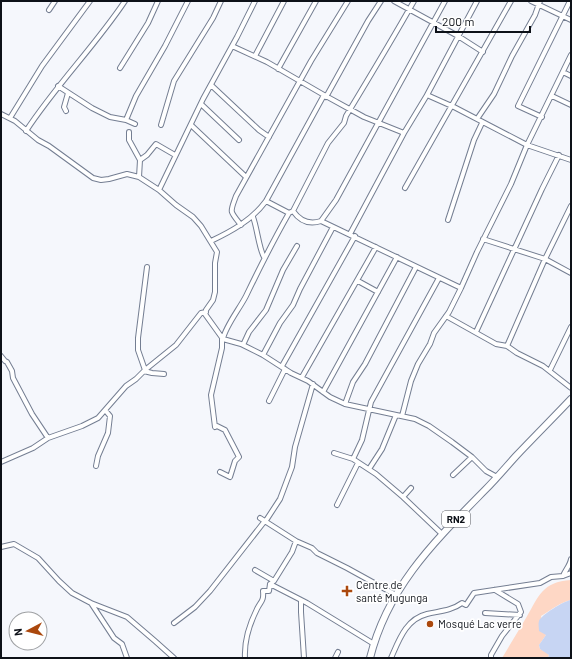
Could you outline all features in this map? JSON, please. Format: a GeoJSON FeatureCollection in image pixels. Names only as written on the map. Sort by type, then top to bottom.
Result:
{"type":"FeatureCollection","features":[{"type":"Feature","properties":{"kind":"highway","name":"RN2"},"geometry":{"type":"LineString","coordinates":[[370,658],[383,620],[407,576],[442,534],[571,399]]}},
{"type":"Feature","properties":{"kind":"street"},"geometry":{"type":"LineString","coordinates":[[48,10],[55,1]]}},
{"type":"Feature","properties":{"kind":"street"},"geometry":{"type":"LineString","coordinates":[[10,118],[42,66],[90,1]]}},
{"type":"Feature","properties":{"kind":"street"},"geometry":{"type":"LineString","coordinates":[[26,131],[58,86],[95,42],[125,1]]}},
{"type":"Feature","properties":{"kind":"street"},"geometry":{"type":"LineString","coordinates":[[120,68],[148,23],[158,1]]}},
{"type":"Feature","properties":{"kind":"street"},"geometry":{"type":"LineString","coordinates":[[126,120],[136,96],[165,46],[188,1]]}},
{"type":"Feature","properties":{"kind":"street"},"geometry":{"type":"LineString","coordinates":[[161,125],[174,81],[222,1]]}},
{"type":"Feature","properties":{"kind":"street"},"geometry":{"type":"LineString","coordinates":[[158,190],[255,1]]}},
{"type":"Feature","properties":{"kind":"street"},"geometry":{"type":"LineString","coordinates":[[255,56],[284,1]]}},
{"type":"Feature","properties":{"kind":"street"},"geometry":{"type":"LineString","coordinates":[[278,69],[316,1]]}},
{"type":"Feature","properties":{"kind":"street"},"geometry":{"type":"LineString","coordinates":[[241,225],[230,210],[246,177],[348,1]]}},
{"type":"Feature","properties":{"kind":"street"},"geometry":{"type":"LineString","coordinates":[[211,241],[253,217],[266,201],[368,21],[381,1]]}},
{"type":"Feature","properties":{"kind":"street"},"geometry":{"type":"LineString","coordinates":[[394,1],[458,36],[483,52]]}},
{"type":"Feature","properties":{"kind":"street"},"geometry":{"type":"LineString","coordinates":[[220,472],[230,477],[235,461],[239,457],[225,430],[217,426],[215,427],[211,400],[225,331],[246,296],[264,257],[291,212],[328,143],[344,124],[351,109],[383,56],[393,35],[402,23],[414,1]]}},
{"type":"Feature","properties":{"kind":"street"},"geometry":{"type":"LineString","coordinates":[[321,222],[336,200],[445,1]]}},
{"type":"Feature","properties":{"kind":"street"},"geometry":{"type":"LineString","coordinates":[[350,234],[477,1]]}},
{"type":"Feature","properties":{"kind":"street"},"geometry":{"type":"LineString","coordinates":[[405,188],[511,1]]}},
{"type":"Feature","properties":{"kind":"street"},"geometry":{"type":"LineString","coordinates":[[531,1],[539,3],[571,20]]}},
{"type":"Feature","properties":{"kind":"street"},"geometry":{"type":"LineString","coordinates":[[542,117],[518,106],[570,1]]}},
{"type":"Feature","properties":{"kind":"street"},"geometry":{"type":"LineString","coordinates":[[477,119],[494,94],[512,56],[535,15],[539,3]]}},
{"type":"Feature","properties":{"kind":"street"},"geometry":{"type":"LineString","coordinates":[[232,46],[255,56],[364,117],[404,133]]}},
{"type":"Feature","properties":{"kind":"street"},"geometry":{"type":"LineString","coordinates":[[402,416],[411,381],[418,364],[430,344],[434,332],[455,301],[527,145],[571,55]]}},
{"type":"Feature","properties":{"kind":"street"},"geometry":{"type":"LineString","coordinates":[[563,72],[571,76]]}},
{"type":"Feature","properties":{"kind":"street"},"geometry":{"type":"LineString","coordinates":[[211,85],[260,130],[270,137]]}},
{"type":"Feature","properties":{"kind":"street"},"geometry":{"type":"LineString","coordinates":[[58,86],[110,117],[126,120],[135,124]]}},
{"type":"Feature","properties":{"kind":"street"},"geometry":{"type":"LineString","coordinates":[[66,111],[64,107],[68,93]]}},
{"type":"Feature","properties":{"kind":"street"},"geometry":{"type":"LineString","coordinates":[[427,95],[452,106],[527,145],[571,160]]}},
{"type":"Feature","properties":{"kind":"street"},"geometry":{"type":"LineString","coordinates":[[552,96],[571,105]]}},
{"type":"Feature","properties":{"kind":"street"},"geometry":{"type":"LineString","coordinates":[[201,104],[239,140]]}},
{"type":"Feature","properties":{"kind":"street"},"geometry":{"type":"LineString","coordinates":[[1,114],[10,118],[93,178],[101,180],[127,174],[139,177],[193,217],[217,250],[215,275],[216,286],[213,300],[206,312],[201,313],[176,345],[126,386],[98,418],[82,426],[48,438],[33,448],[1,462]]}},
{"type":"Feature","properties":{"kind":"street"},"geometry":{"type":"LineString","coordinates":[[448,220],[474,140],[482,122]]}},
{"type":"Feature","properties":{"kind":"street"},"geometry":{"type":"LineString","coordinates":[[191,125],[246,177]]}},
{"type":"Feature","properties":{"kind":"street"},"geometry":{"type":"LineString","coordinates":[[129,132],[129,140],[140,160],[139,177]]}},
{"type":"Feature","properties":{"kind":"street"},"geometry":{"type":"LineString","coordinates":[[140,160],[147,155],[156,144],[175,155]]}},
{"type":"Feature","properties":{"kind":"street"},"geometry":{"type":"LineString","coordinates":[[476,332],[559,155]]}},
{"type":"Feature","properties":{"kind":"street"},"geometry":{"type":"LineString","coordinates":[[266,201],[291,212],[308,223],[314,224],[321,222],[355,236],[461,288]]}},
{"type":"Feature","properties":{"kind":"street"},"geometry":{"type":"LineString","coordinates":[[507,346],[545,259],[571,206]]}},
{"type":"Feature","properties":{"kind":"street"},"geometry":{"type":"LineString","coordinates":[[253,217],[257,228],[261,253],[264,257]]}},
{"type":"Feature","properties":{"kind":"street"},"geometry":{"type":"LineString","coordinates":[[263,355],[280,324],[293,305],[333,227]]}},
{"type":"Feature","properties":{"kind":"street"},"geometry":{"type":"LineString","coordinates":[[269,401],[284,367],[355,236]]}},
{"type":"Feature","properties":{"kind":"street"},"geometry":{"type":"LineString","coordinates":[[484,239],[545,259],[571,273]]}},
{"type":"Feature","properties":{"kind":"street"},"geometry":{"type":"LineString","coordinates":[[243,345],[249,332],[266,310],[283,270],[298,246]]}},
{"type":"Feature","properties":{"kind":"street"},"geometry":{"type":"LineString","coordinates":[[302,377],[376,247]]}},
{"type":"Feature","properties":{"kind":"street"},"geometry":{"type":"LineString","coordinates":[[323,392],[397,257]]}},
{"type":"Feature","properties":{"kind":"street"},"geometry":{"type":"LineString","coordinates":[[144,371],[138,350],[138,338],[147,267]]}},
{"type":"Feature","properties":{"kind":"street"},"geometry":{"type":"LineString","coordinates":[[345,404],[353,382],[365,364],[416,267]]}},
{"type":"Feature","properties":{"kind":"street"},"geometry":{"type":"LineString","coordinates":[[353,459],[362,440],[371,402],[439,278]]}},
{"type":"Feature","properties":{"kind":"street"},"geometry":{"type":"LineString","coordinates":[[358,281],[378,292]]}},
{"type":"Feature","properties":{"kind":"street"},"geometry":{"type":"LineString","coordinates":[[206,312],[212,325],[223,339],[243,345],[263,355],[345,404],[415,419],[429,426],[472,456],[486,471],[497,477]]}},
{"type":"Feature","properties":{"kind":"street"},"geometry":{"type":"LineString","coordinates":[[446,316],[461,326],[476,332],[496,344],[507,346],[517,353],[550,370],[571,388]]}},
{"type":"Feature","properties":{"kind":"street"},"geometry":{"type":"LineString","coordinates":[[550,370],[571,327]]}},
{"type":"Feature","properties":{"kind":"street"},"geometry":{"type":"LineString","coordinates":[[1,356],[7,362],[12,371],[13,378],[32,414],[48,438]]}},
{"type":"Feature","properties":{"kind":"street"},"geometry":{"type":"LineString","coordinates":[[144,371],[164,374]]}},
{"type":"Feature","properties":{"kind":"street"},"geometry":{"type":"LineString","coordinates":[[174,623],[195,607],[213,587],[264,522],[280,499],[292,467],[295,447],[313,384]]}},
{"type":"Feature","properties":{"kind":"street"},"geometry":{"type":"LineString","coordinates":[[96,466],[98,456],[108,433],[110,416],[105,410]]}},
{"type":"Feature","properties":{"kind":"street"},"geometry":{"type":"LineString","coordinates":[[368,469],[382,449],[396,415]]}},
{"type":"Feature","properties":{"kind":"street"},"geometry":{"type":"LineString","coordinates":[[334,453],[353,459],[368,469],[403,497],[442,534]]}},
{"type":"Feature","properties":{"kind":"street"},"geometry":{"type":"LineString","coordinates":[[453,475],[472,456]]}},
{"type":"Feature","properties":{"kind":"street"},"geometry":{"type":"LineString","coordinates":[[337,505],[358,463]]}},
{"type":"Feature","properties":{"kind":"street"},"geometry":{"type":"LineString","coordinates":[[403,497],[411,488]]}},
{"type":"Feature","properties":{"kind":"street"},"geometry":{"type":"LineString","coordinates":[[260,518],[264,522],[312,548],[317,553],[396,595]]}},
{"type":"Feature","properties":{"kind":"street"},"geometry":{"type":"LineString","coordinates":[[245,658],[244,644],[257,609],[264,598],[263,592],[269,591],[272,583],[292,552],[296,540]]}},
{"type":"Feature","properties":{"kind":"street"},"geometry":{"type":"LineString","coordinates":[[1,547],[14,544],[38,558],[72,593],[91,603],[127,617],[156,640],[174,658]]}},
{"type":"Feature","properties":{"kind":"street"},"geometry":{"type":"LineString","coordinates":[[563,576],[571,559]]}},
{"type":"Feature","properties":{"kind":"street"},"geometry":{"type":"LineString","coordinates":[[255,570],[272,583],[307,602],[374,644]]}},
{"type":"Feature","properties":{"kind":"street"},"geometry":{"type":"LineString","coordinates":[[391,658],[408,625],[415,618],[428,613],[450,610],[462,603],[466,605],[474,594],[540,583],[551,577],[571,574]]}},
{"type":"Feature","properties":{"kind":"street"},"geometry":{"type":"LineString","coordinates":[[491,658],[502,636],[521,612],[518,604],[494,590]]}},
{"type":"Feature","properties":{"kind":"street"},"geometry":{"type":"LineString","coordinates":[[301,600],[304,658]]}},
{"type":"Feature","properties":{"kind":"street"},"geometry":{"type":"LineString","coordinates":[[91,603],[114,638],[122,644],[127,658]]}},
{"type":"Feature","properties":{"kind":"street"},"geometry":{"type":"LineString","coordinates":[[485,613],[520,615]]}},
{"type":"Feature","properties":{"kind":"street"},"geometry":{"type":"LineString","coordinates":[[335,658],[338,652]]}},
{"type":"Feature","properties":{"kind":"shaded area"},"geometry":{"type":"Polygon","coordinates":[[[571,580],[571,600],[560,604],[541,616],[546,635],[539,645],[540,649],[549,655],[548,658],[502,658],[542,592],[547,587],[561,581],[571,580]]]}},
{"type":"Feature","properties":{"kind":"water"},"geometry":{"type":"Polygon","coordinates":[[[571,600],[571,658],[548,658],[549,655],[540,649],[539,645],[546,635],[539,631],[539,621],[544,615],[553,609],[571,600]]]}},
{"type":"Feature","properties":{"kind":"place","name":"Centre de santé Mugunga"},"geometry":{"type":"Point","coordinates":[347,591]}},
{"type":"Feature","properties":{"kind":"place","name":"Mosqué Lac verre"},"geometry":{"type":"Point","coordinates":[430,624]}}]}
